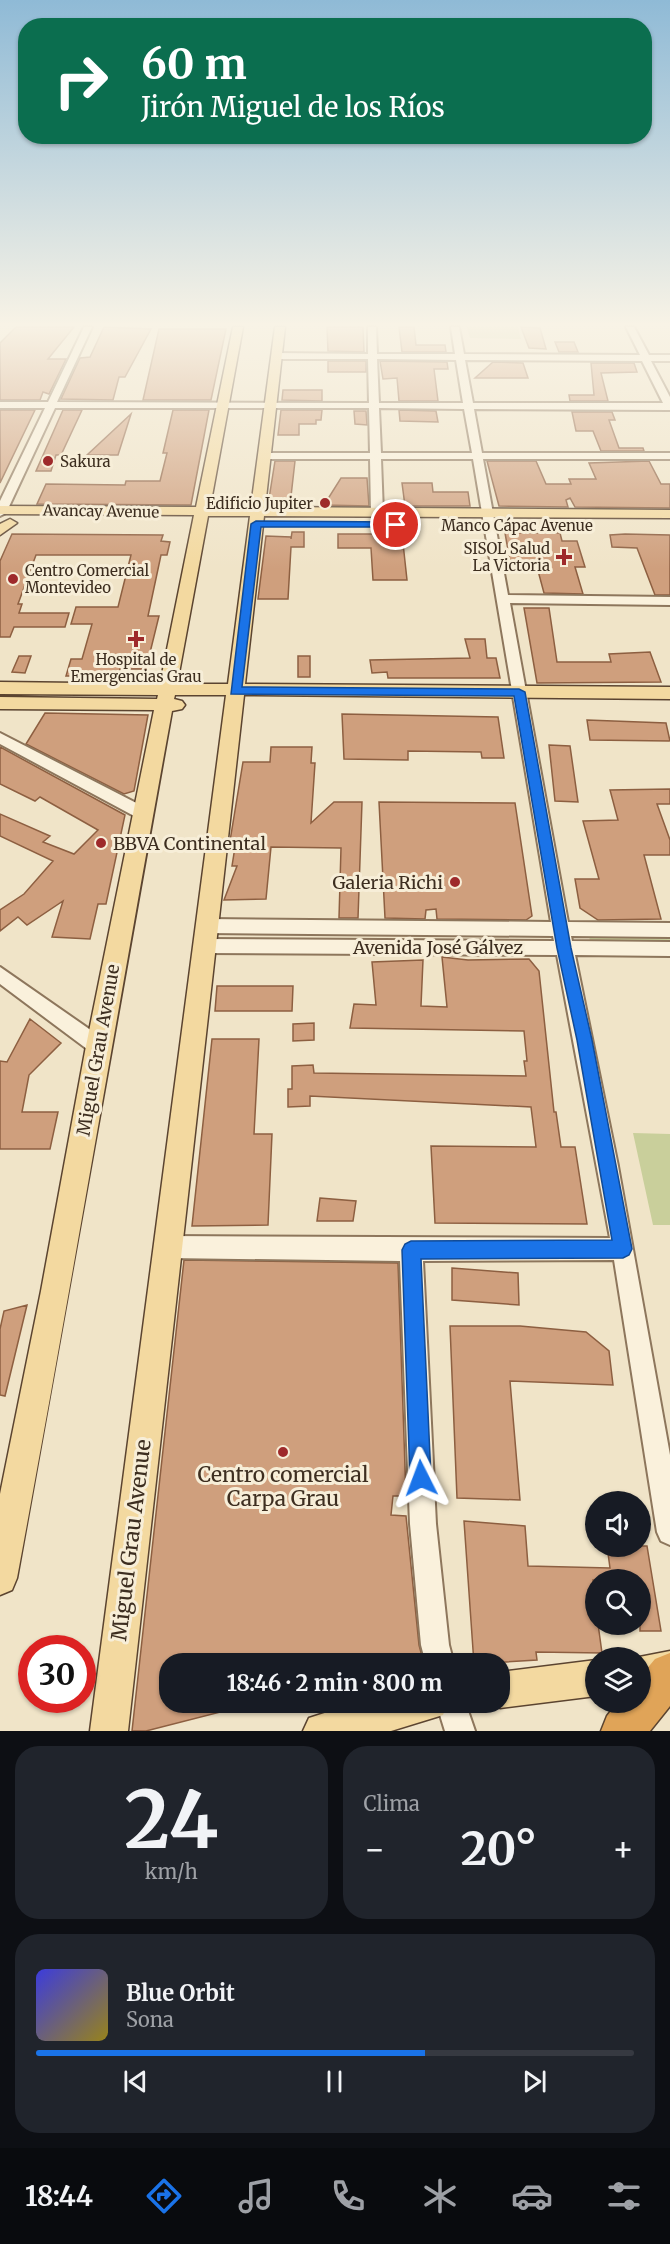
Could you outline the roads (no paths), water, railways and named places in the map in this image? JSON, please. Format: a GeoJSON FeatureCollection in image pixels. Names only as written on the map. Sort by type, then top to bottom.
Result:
{"type":"FeatureCollection","features":[{"type":"Feature","properties":{"kind":"highway"},"geometry":{"type":"LineString","coordinates":[[622,1731],[670,1674]]}},
{"type":"Feature","properties":{"kind":"main road","name":"Miguel Grau Avenue"},"geometry":{"type":"LineString","coordinates":[[0,1578],[8,1491],[56,1291],[98,1046],[142,813],[170,698],[224,408]]}},
{"type":"Feature","properties":{"kind":"main road","name":"Miguel Grau Avenue"},"geometry":{"type":"LineString","coordinates":[[109,1731],[207,936],[230,698],[251,518],[265,456],[266,408]]}},
{"type":"Feature","properties":{"kind":"main road","name":"Manco Cápac Avenue"},"geometry":{"type":"LineString","coordinates":[[251,518],[377,513],[670,526]]}},
{"type":"Feature","properties":{"kind":"main road","name":"Manco Cápac Avenue"},"geometry":{"type":"LineString","coordinates":[[251,518],[488,519],[670,514]]}},
{"type":"Feature","properties":{"kind":"main road"},"geometry":{"type":"LineString","coordinates":[[2,519],[251,518]]}},
{"type":"Feature","properties":{"kind":"main road"},"geometry":{"type":"LineString","coordinates":[[0,688],[32,696]]}},
{"type":"Feature","properties":{"kind":"main road"},"geometry":{"type":"LineString","coordinates":[[520,699],[670,693]]}},
{"type":"Feature","properties":{"kind":"main road"},"geometry":{"type":"LineString","coordinates":[[0,703],[32,696],[520,699],[670,706]]}},
{"type":"Feature","properties":{"kind":"main road"},"geometry":{"type":"LineString","coordinates":[[651,1672],[670,1669]]}},
{"type":"Feature","properties":{"kind":"main road"},"geometry":{"type":"LineString","coordinates":[[510,1689],[585,1679]]}},
{"type":"Feature","properties":{"kind":"main road"},"geometry":{"type":"LineString","coordinates":[[322,1731],[389,1713]]}},
{"type":"Feature","properties":{"kind":"street"},"geometry":{"type":"LineString","coordinates":[[2,519],[49,408]]}},
{"type":"Feature","properties":{"kind":"street"},"geometry":{"type":"LineString","coordinates":[[376,408],[377,513]]}},
{"type":"Feature","properties":{"kind":"street"},"geometry":{"type":"LineString","coordinates":[[468,408],[562,939],[584,1040],[623,1249],[670,1532]]}},
{"type":"Feature","properties":{"kind":"street"},"geometry":{"type":"LineString","coordinates":[[265,456],[670,456]]}},
{"type":"Feature","properties":{"kind":"street"},"geometry":{"type":"LineString","coordinates":[[502,599],[670,601]]}},
{"type":"Feature","properties":{"kind":"street"},"geometry":{"type":"LineString","coordinates":[[0,738],[142,813]]}},
{"type":"Feature","properties":{"kind":"street"},"geometry":{"type":"LineString","coordinates":[[562,939],[670,930]]}},
{"type":"Feature","properties":{"kind":"street","name":"Avenida José Gálvez"},"geometry":{"type":"LineString","coordinates":[[207,936],[562,939],[670,949]]}},
{"type":"Feature","properties":{"kind":"street"},"geometry":{"type":"LineString","coordinates":[[0,974],[98,1046]]}},
{"type":"Feature","properties":{"kind":"street"},"geometry":{"type":"LineString","coordinates":[[167,1247],[411,1250],[623,1249]]}},
{"type":"Feature","properties":{"kind":"street"},"geometry":{"type":"LineString","coordinates":[[411,1250],[423,1524],[437,1653]]}},
{"type":"Feature","properties":{"kind":"street"},"geometry":{"type":"LineString","coordinates":[[454,1713],[460,1731]]}},
{"type":"Feature","properties":{"kind":"place","name":"Sakura"},"geometry":{"type":"Point","coordinates":[48,461]}},
{"type":"Feature","properties":{"kind":"place","name":"Edificio Jupiter"},"geometry":{"type":"Point","coordinates":[325,503]}},
{"type":"Feature","properties":{"kind":"place","name":"SISOL Salud La Victoria"},"geometry":{"type":"Point","coordinates":[564,557]}},
{"type":"Feature","properties":{"kind":"place","name":"Centro Comercial Montevideo"},"geometry":{"type":"Point","coordinates":[13,579]}},
{"type":"Feature","properties":{"kind":"place","name":"Hospital de Emergencias Grau"},"geometry":{"type":"Point","coordinates":[136,639]}},
{"type":"Feature","properties":{"kind":"place","name":"BBVA Continental"},"geometry":{"type":"Point","coordinates":[101,843]}},
{"type":"Feature","properties":{"kind":"place","name":"Galeria Richi"},"geometry":{"type":"Point","coordinates":[455,882]}},
{"type":"Feature","properties":{"kind":"place","name":"Centro comercial Carpa Grau"},"geometry":{"type":"Point","coordinates":[283,1452]}}]}
